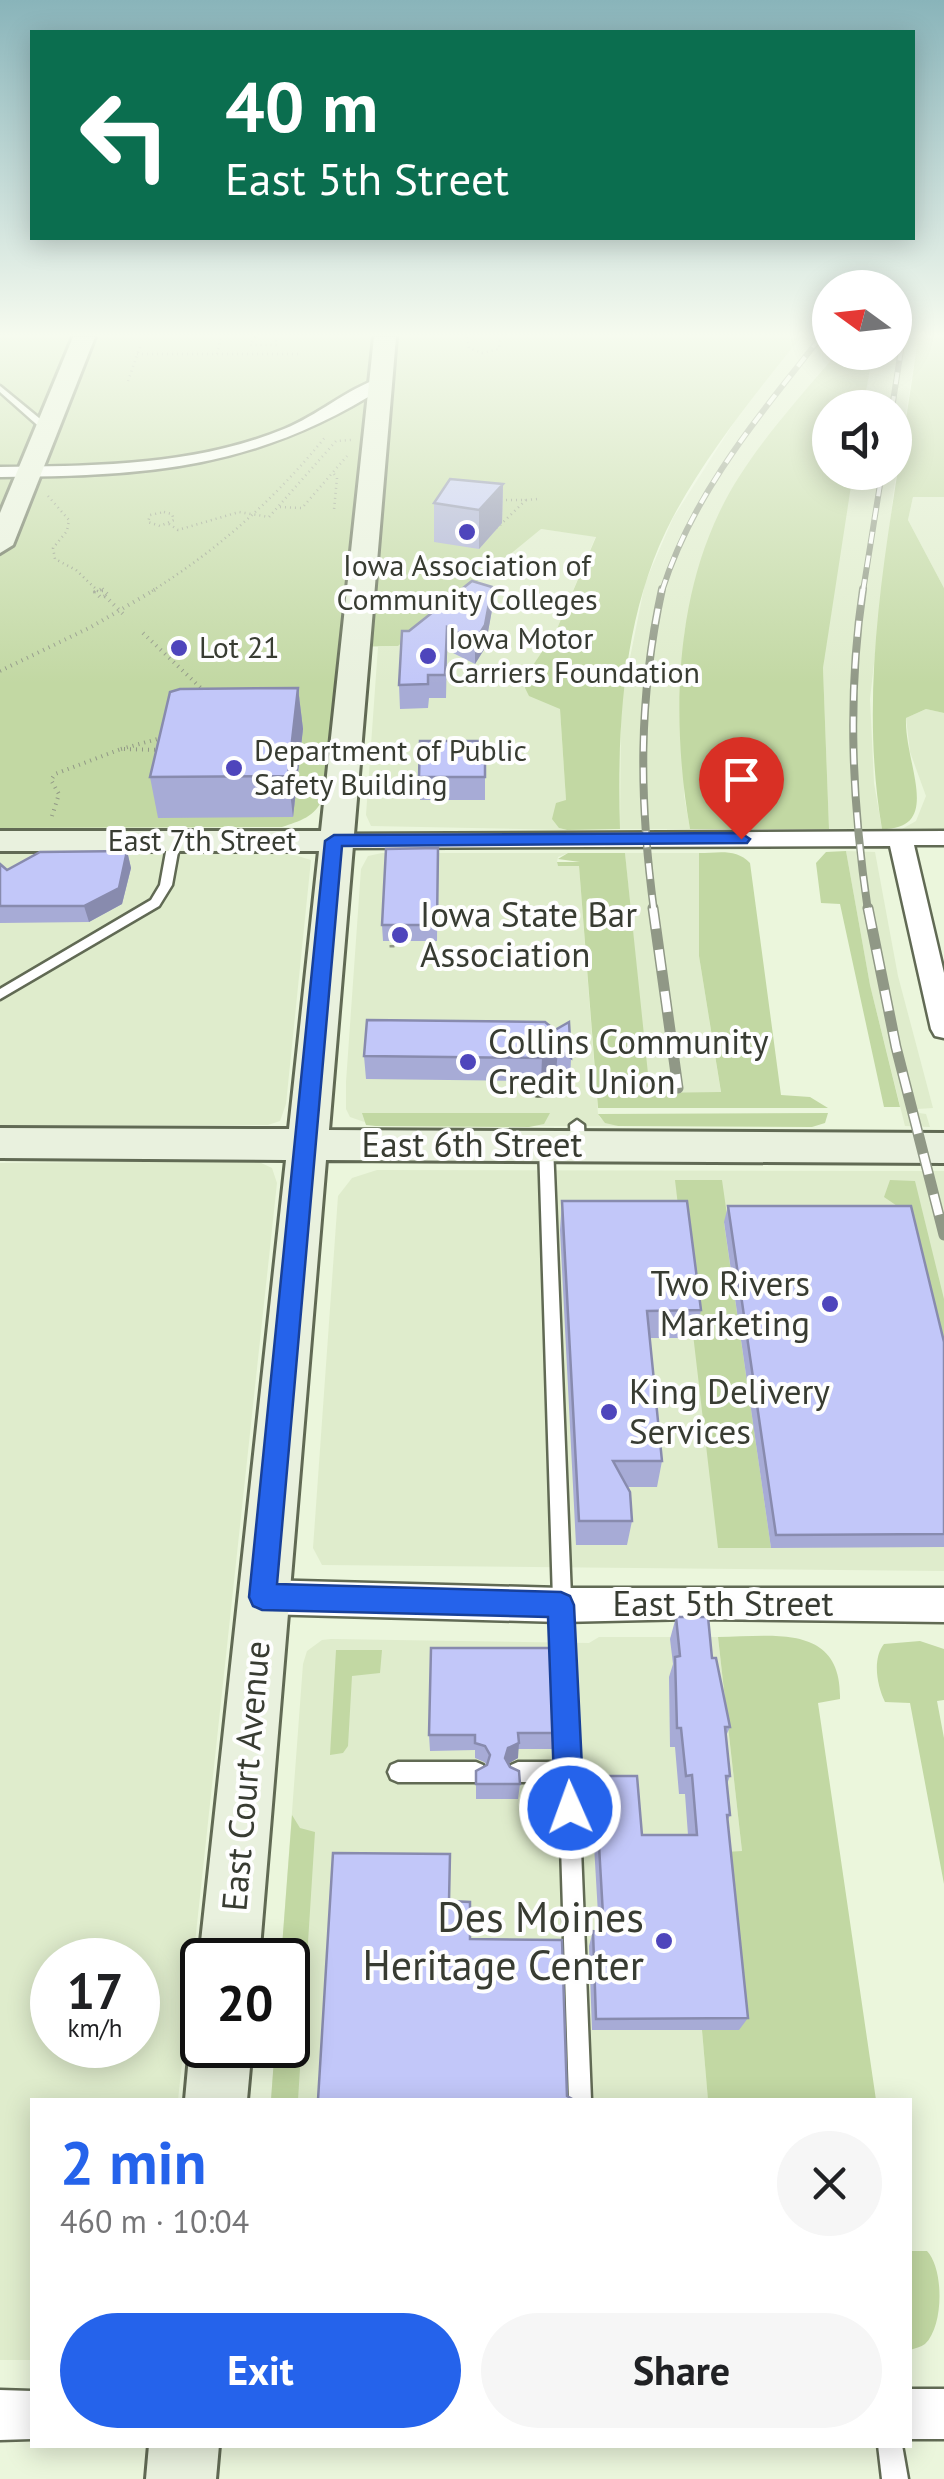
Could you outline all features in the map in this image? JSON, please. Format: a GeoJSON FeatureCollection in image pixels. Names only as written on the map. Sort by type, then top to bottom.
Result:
{"type":"FeatureCollection","features":[{"type":"Feature","properties":{"kind":"street"},"geometry":{"type":"LineString","coordinates":[[0,544],[39,480],[43,453]]}},
{"type":"Feature","properties":{"kind":"street"},"geometry":{"type":"LineString","coordinates":[[0,472],[39,480],[196,462],[230,453]]}},
{"type":"Feature","properties":{"kind":"street","name":"East Court Avenue"},"geometry":{"type":"LineString","coordinates":[[231,1938],[334,841],[364,453]]}},
{"type":"Feature","properties":{"kind":"street"},"geometry":{"type":"LineString","coordinates":[[900,838],[944,1029]]}},
{"type":"Feature","properties":{"kind":"street","name":"East 7th Street"},"geometry":{"type":"LineString","coordinates":[[0,841],[944,838]]}},
{"type":"Feature","properties":{"kind":"street","name":"East 6th Street"},"geometry":{"type":"LineString","coordinates":[[0,1143],[305,1144],[567,1139],[944,1148]]}},
{"type":"Feature","properties":{"kind":"street","name":"East 5th Street"},"geometry":{"type":"LineString","coordinates":[[262,1597],[561,1605],[944,1605]]}},
{"type":"Feature","properties":{"kind":"street"},"geometry":{"type":"LineString","coordinates":[[216,2098],[219,2068]]}},
{"type":"Feature","properties":{"kind":"street"},"geometry":{"type":"LineString","coordinates":[[0,2414],[30,2414]]}},
{"type":"Feature","properties":{"kind":"street"},"geometry":{"type":"LineString","coordinates":[[912,2414],[944,2414]]}},
{"type":"Feature","properties":{"kind":"street"},"geometry":{"type":"LineString","coordinates":[[180,2479],[184,2448]]}},
{"type":"Feature","properties":{"kind":"lane"},"geometry":{"type":"LineString","coordinates":[[0,995],[155,902],[166,886],[174,841]]}},
{"type":"Feature","properties":{"kind":"lane"},"geometry":{"type":"LineString","coordinates":[[541,1091],[555,1082]]}},
{"type":"Feature","properties":{"kind":"lane"},"geometry":{"type":"LineString","coordinates":[[567,1139],[561,1605],[580,2098]]}},
{"type":"Feature","properties":{"kind":"lane"},"geometry":{"type":"LineString","coordinates":[[398,1772],[476,1772]]}},
{"type":"Feature","properties":{"kind":"lane"},"geometry":{"type":"LineString","coordinates":[[518,1772],[568,1772]]}},
{"type":"Feature","properties":{"kind":"lane"},"geometry":{"type":"LineString","coordinates":[[891,2448],[896,2479]]}},
{"type":"Feature","properties":{"kind":"path"},"geometry":{"type":"LineString","coordinates":[[0,671],[121,612],[199,559],[256,514],[311,453]]}},
{"type":"Feature","properties":{"kind":"path"},"geometry":{"type":"LineString","coordinates":[[169,524],[174,518],[168,513],[147,518],[153,525],[169,524],[178,530],[238,512],[269,517],[327,453]]}},
{"type":"Feature","properties":{"kind":"path"},"geometry":{"type":"LineString","coordinates":[[280,507],[302,508],[353,453]]}},
{"type":"Feature","properties":{"kind":"path"},"geometry":{"type":"LineString","coordinates":[[334,474],[334,510]]}},
{"type":"Feature","properties":{"kind":"path"},"geometry":{"type":"LineString","coordinates":[[39,480],[50,500],[65,511],[69,520],[67,531],[54,548],[55,559],[108,595],[104,596],[121,612]]}},
{"type":"Feature","properties":{"kind":"path"},"geometry":{"type":"LineString","coordinates":[[492,500],[538,499]]}},
{"type":"Feature","properties":{"kind":"path"},"geometry":{"type":"LineString","coordinates":[[498,528],[526,500]]}},
{"type":"Feature","properties":{"kind":"path"},"geometry":{"type":"LineString","coordinates":[[143,632],[204,690]]}},
{"type":"Feature","properties":{"kind":"path"},"geometry":{"type":"LineString","coordinates":[[52,819],[59,794],[52,780],[55,774],[121,749],[174,734],[170,750],[121,749]]}},
{"type":"Feature","properties":{"kind":"shaded area"},"geometry":{"type":"Polygon","coordinates":[[[715,453],[757,453],[720,512],[698,570],[684,634],[684,795],[690,829],[620,829],[621,703],[645,583],[673,518],[715,453]]]}},
{"type":"Feature","properties":{"kind":"shaded area"},"geometry":{"type":"Polygon","coordinates":[[[850,490],[894,490],[870,699],[874,783],[882,829],[829,829],[823,668],[829,608],[850,490]]]}},
{"type":"Feature","properties":{"kind":"shaded area"},"geometry":{"type":"Polygon","coordinates":[[[913,497],[944,497],[944,588],[908,520],[913,497]]]}},
{"type":"Feature","properties":{"kind":"shaded area"},"geometry":{"type":"Polygon","coordinates":[[[540,529],[596,536],[556,631],[531,668],[560,708],[566,800],[559,828],[567,830],[371,826],[366,815],[378,647],[398,646],[540,529]]]}},
{"type":"Feature","properties":{"kind":"shaded area"},"geometry":{"type":"Polygon","coordinates":[[[926,709],[944,713],[944,829],[902,829],[916,821],[926,796],[910,752],[906,718],[926,709]]]}},
{"type":"Feature","properties":{"kind":"shaded area"},"geometry":{"type":"Polygon","coordinates":[[[846,851],[875,852],[898,976],[933,1108],[917,1109],[926,1114],[930,1127],[905,1126],[870,985],[846,851]]]}},
{"type":"Feature","properties":{"kind":"shaded area"},"geometry":{"type":"Polygon","coordinates":[[[568,853],[558,857],[557,862],[558,866],[579,866],[598,1114],[618,1126],[376,1126],[350,1117],[346,1109],[346,1082],[361,869],[368,856],[568,853]]]}},
{"type":"Feature","properties":{"kind":"shaded area"},"geometry":{"type":"Polygon","coordinates":[[[625,853],[699,853],[699,956],[721,1093],[649,1093],[625,853]]]}},
{"type":"Feature","properties":{"kind":"shaded area"},"geometry":{"type":"Polygon","coordinates":[[[0,854],[291,854],[311,860],[286,1104],[280,1121],[268,1125],[0,1125],[0,854]]]}},
{"type":"Feature","properties":{"kind":"shaded area"},"geometry":{"type":"Polygon","coordinates":[[[257,1161],[272,1168],[277,1183],[195,1938],[180,1938],[178,2098],[30,2098],[30,2360],[0,2360],[0,1163],[257,1161]]]}},
{"type":"Feature","properties":{"kind":"shaded area"},"geometry":{"type":"Polygon","coordinates":[[[377,1170],[944,1171],[944,1571],[322,1565],[313,1548],[338,1196],[352,1178],[377,1170]]]}},
{"type":"Feature","properties":{"kind":"shaded area"},"geometry":{"type":"Polygon","coordinates":[[[599,1637],[718,1637],[742,1851],[721,1852],[739,2029],[702,2030],[708,2098],[271,2098],[273,2068],[310,2068],[310,1938],[283,1938],[303,1664],[307,1651],[322,1640],[589,1643],[599,1637]]]}},
{"type":"Feature","properties":{"kind":"green space"},"geometry":{"type":"Polygon","coordinates":[[[0,453],[713,453],[656,553],[633,630],[622,709],[620,829],[567,830],[559,828],[552,819],[556,803],[566,800],[560,709],[529,696],[525,688],[531,668],[556,631],[596,537],[541,529],[398,646],[340,647],[323,798],[306,817],[282,827],[0,828],[0,453]]]}},
{"type":"Feature","properties":{"kind":"green space"},"geometry":{"type":"Polygon","coordinates":[[[756,453],[812,453],[812,490],[850,490],[823,668],[829,829],[690,829],[679,709],[685,627],[704,549],[730,491],[756,453]]]}},
{"type":"Feature","properties":{"kind":"green space"},"geometry":{"type":"Polygon","coordinates":[[[912,453],[944,453],[944,497],[913,497],[908,520],[944,588],[944,713],[926,709],[906,718],[916,806],[912,818],[901,826],[882,829],[873,706],[882,583],[895,490],[912,490],[912,453]]]}},
{"type":"Feature","properties":{"kind":"green space"},"geometry":{"type":"Polygon","coordinates":[[[846,851],[870,985],[900,1107],[884,1107],[840,904],[821,903],[816,863],[826,852],[846,851]]]}},
{"type":"Feature","properties":{"kind":"green space"},"geometry":{"type":"Polygon","coordinates":[[[568,853],[625,853],[650,1093],[721,1092],[699,956],[699,853],[733,853],[745,858],[750,863],[781,1095],[810,1097],[828,1108],[598,1108],[579,866],[558,866],[557,862],[580,862],[558,859],[568,853]]]}},
{"type":"Feature","properties":{"kind":"green space"},"geometry":{"type":"Polygon","coordinates":[[[362,1113],[550,1113],[544,1124],[529,1127],[376,1126],[366,1125],[362,1113]]]}},
{"type":"Feature","properties":{"kind":"green space"},"geometry":{"type":"Polygon","coordinates":[[[828,1113],[825,1123],[812,1127],[618,1126],[605,1123],[598,1114],[828,1113]]]}},
{"type":"Feature","properties":{"kind":"green space"},"geometry":{"type":"Polygon","coordinates":[[[675,1180],[722,1180],[728,1222],[724,1223],[771,1548],[718,1548],[675,1180]]]}},
{"type":"Feature","properties":{"kind":"green space"},"geometry":{"type":"Polygon","coordinates":[[[890,1180],[915,1181],[944,1299],[944,1385],[906,1212],[884,1197],[890,1180]]]}},
{"type":"Feature","properties":{"kind":"green space"},"geometry":{"type":"Polygon","coordinates":[[[718,1637],[800,1639],[829,1657],[838,1674],[840,1699],[818,1703],[876,2098],[708,2098],[702,2030],[738,2030],[721,1852],[742,1851],[718,1637]]]}},
{"type":"Feature","properties":{"kind":"green space"},"geometry":{"type":"Polygon","coordinates":[[[920,1641],[944,1649],[944,1700],[937,1701],[944,1738],[944,1884],[910,1703],[885,1702],[877,1673],[884,1644],[920,1641]]]}},
{"type":"Feature","properties":{"kind":"green space"},"geometry":{"type":"Polygon","coordinates":[[[336,1650],[382,1650],[380,1673],[352,1676],[348,1746],[343,1753],[330,1755],[336,1650]]]}},
{"type":"Feature","properties":{"kind":"green space"},"geometry":{"type":"Polygon","coordinates":[[[292,1815],[300,1828],[315,1832],[308,1938],[283,1938],[292,1815]]]}},
{"type":"Feature","properties":{"kind":"green space"},"geometry":{"type":"Polygon","coordinates":[[[273,2068],[300,2068],[298,2098],[271,2098],[273,2068]]]}},
{"type":"Feature","properties":{"kind":"green space"},"geometry":{"type":"Polygon","coordinates":[[[912,2251],[927,2251],[939,2284],[936,2324],[925,2344],[912,2349],[912,2251]]]}},
{"type":"Feature","properties":{"kind":"building"},"geometry":{"type":"Polygon","coordinates":[[[450,479],[503,484],[479,510],[434,503],[450,479]]]}},
{"type":"Feature","properties":{"kind":"building"},"geometry":{"type":"Polygon","coordinates":[[[472,581],[492,587],[485,625],[475,641],[447,627],[445,675],[428,675],[428,684],[399,685],[402,631],[409,631],[472,581]]]}},
{"type":"Feature","properties":{"kind":"building"},"geometry":{"type":"Polygon","coordinates":[[[298,688],[288,776],[150,777],[170,692],[298,688]]]}},
{"type":"Feature","properties":{"kind":"building"},"geometry":{"type":"Polygon","coordinates":[[[420,741],[485,741],[485,777],[419,777],[420,741]]]}},
{"type":"Feature","properties":{"kind":"building"},"geometry":{"type":"Polygon","coordinates":[[[438,848],[437,925],[382,925],[386,849],[438,848]]]}},
{"type":"Feature","properties":{"kind":"building"},"geometry":{"type":"Polygon","coordinates":[[[127,851],[119,888],[84,906],[0,906],[0,864],[7,870],[40,852],[127,851]]]}},
{"type":"Feature","properties":{"kind":"building"},"geometry":{"type":"Polygon","coordinates":[[[367,1020],[545,1022],[555,1030],[569,1022],[571,1058],[558,1049],[542,1058],[364,1056],[367,1020]]]}},
{"type":"Feature","properties":{"kind":"building","name":"King Delivery Services"},"geometry":{"type":"Polygon","coordinates":[[[562,1201],[687,1201],[701,1310],[647,1311],[662,1461],[613,1461],[630,1492],[632,1521],[579,1521],[562,1201]]]}},
{"type":"Feature","properties":{"kind":"building","name":"Two Rivers Marketing"},"geometry":{"type":"Polygon","coordinates":[[[728,1206],[911,1206],[944,1342],[944,1534],[776,1535],[728,1206]]]}},
{"type":"Feature","properties":{"kind":"building","name":"Des Moines Heritage Center"},"geometry":{"type":"Polygon","coordinates":[[[676,1617],[708,1617],[712,1658],[716,1658],[730,1727],[725,1727],[730,1776],[726,1776],[727,1815],[748,2018],[596,2019],[593,1931],[604,1932],[595,1776],[637,1776],[642,1835],[697,1835],[692,1775],[686,1776],[681,1728],[677,1728],[675,1657],[680,1656],[676,1617]]]}},
{"type":"Feature","properties":{"kind":"building"},"geometry":{"type":"Polygon","coordinates":[[[431,1648],[550,1648],[554,1733],[518,1733],[519,1743],[508,1748],[505,1758],[510,1767],[519,1771],[520,1784],[476,1784],[476,1771],[487,1765],[490,1755],[485,1746],[475,1743],[475,1735],[429,1735],[431,1648]]]}},
{"type":"Feature","properties":{"kind":"building"},"geometry":{"type":"Polygon","coordinates":[[[333,1853],[450,1854],[449,1901],[470,1902],[470,1939],[562,1940],[567,2096],[570,2098],[318,2098],[333,1853]]]}},
{"type":"Feature","properties":{"kind":"railway"},"geometry":{"type":"LineString","coordinates":[[662,591],[691,521],[732,453]]}},
{"type":"Feature","properties":{"kind":"railway"},"geometry":{"type":"LineString","coordinates":[[863,591],[879,490]]}},
{"type":"Feature","properties":{"kind":"railway"},"geometry":{"type":"LineString","coordinates":[[654,911],[643,749],[649,670],[662,589]]}},
{"type":"Feature","properties":{"kind":"railway"},"geometry":{"type":"LineString","coordinates":[[863,589],[853,710],[858,830],[868,911]]}},
{"type":"Feature","properties":{"kind":"railway"},"geometry":{"type":"LineString","coordinates":[[653,908],[678,1088]]}},
{"type":"Feature","properties":{"kind":"railway"},"geometry":{"type":"LineString","coordinates":[[868,908],[896,1047],[944,1235]]}},
{"type":"Feature","properties":{"kind":"place","name":"Iowa Association of Community Colleges"},"geometry":{"type":"Point","coordinates":[467,532]}},
{"type":"Feature","properties":{"kind":"place","name":"Lot 21"},"geometry":{"type":"Point","coordinates":[179,648]}},
{"type":"Feature","properties":{"kind":"place","name":"Iowa Motor Carriers Foundation"},"geometry":{"type":"Point","coordinates":[428,656]}},
{"type":"Feature","properties":{"kind":"place","name":"Department of Public Safety Building"},"geometry":{"type":"Point","coordinates":[234,768]}},
{"type":"Feature","properties":{"kind":"place","name":"Iowa State Bar Association"},"geometry":{"type":"Point","coordinates":[400,935]}},
{"type":"Feature","properties":{"kind":"place","name":"Collins Community Credit Union"},"geometry":{"type":"Point","coordinates":[468,1062]}},
{"type":"Feature","properties":{"kind":"place","name":"Two Rivers Marketing"},"geometry":{"type":"Point","coordinates":[830,1304]}},
{"type":"Feature","properties":{"kind":"place","name":"King Delivery Services"},"geometry":{"type":"Point","coordinates":[609,1412]}},
{"type":"Feature","properties":{"kind":"place","name":"Des Moines Heritage Center"},"geometry":{"type":"Point","coordinates":[664,1941]}},
{"type":"Feature","properties":{"kind":"route"},"geometry":{"type":"LineString","coordinates":[[570,1808],[561,1605],[412,1598],[262,1597],[334,841],[741,839]]}}]}
